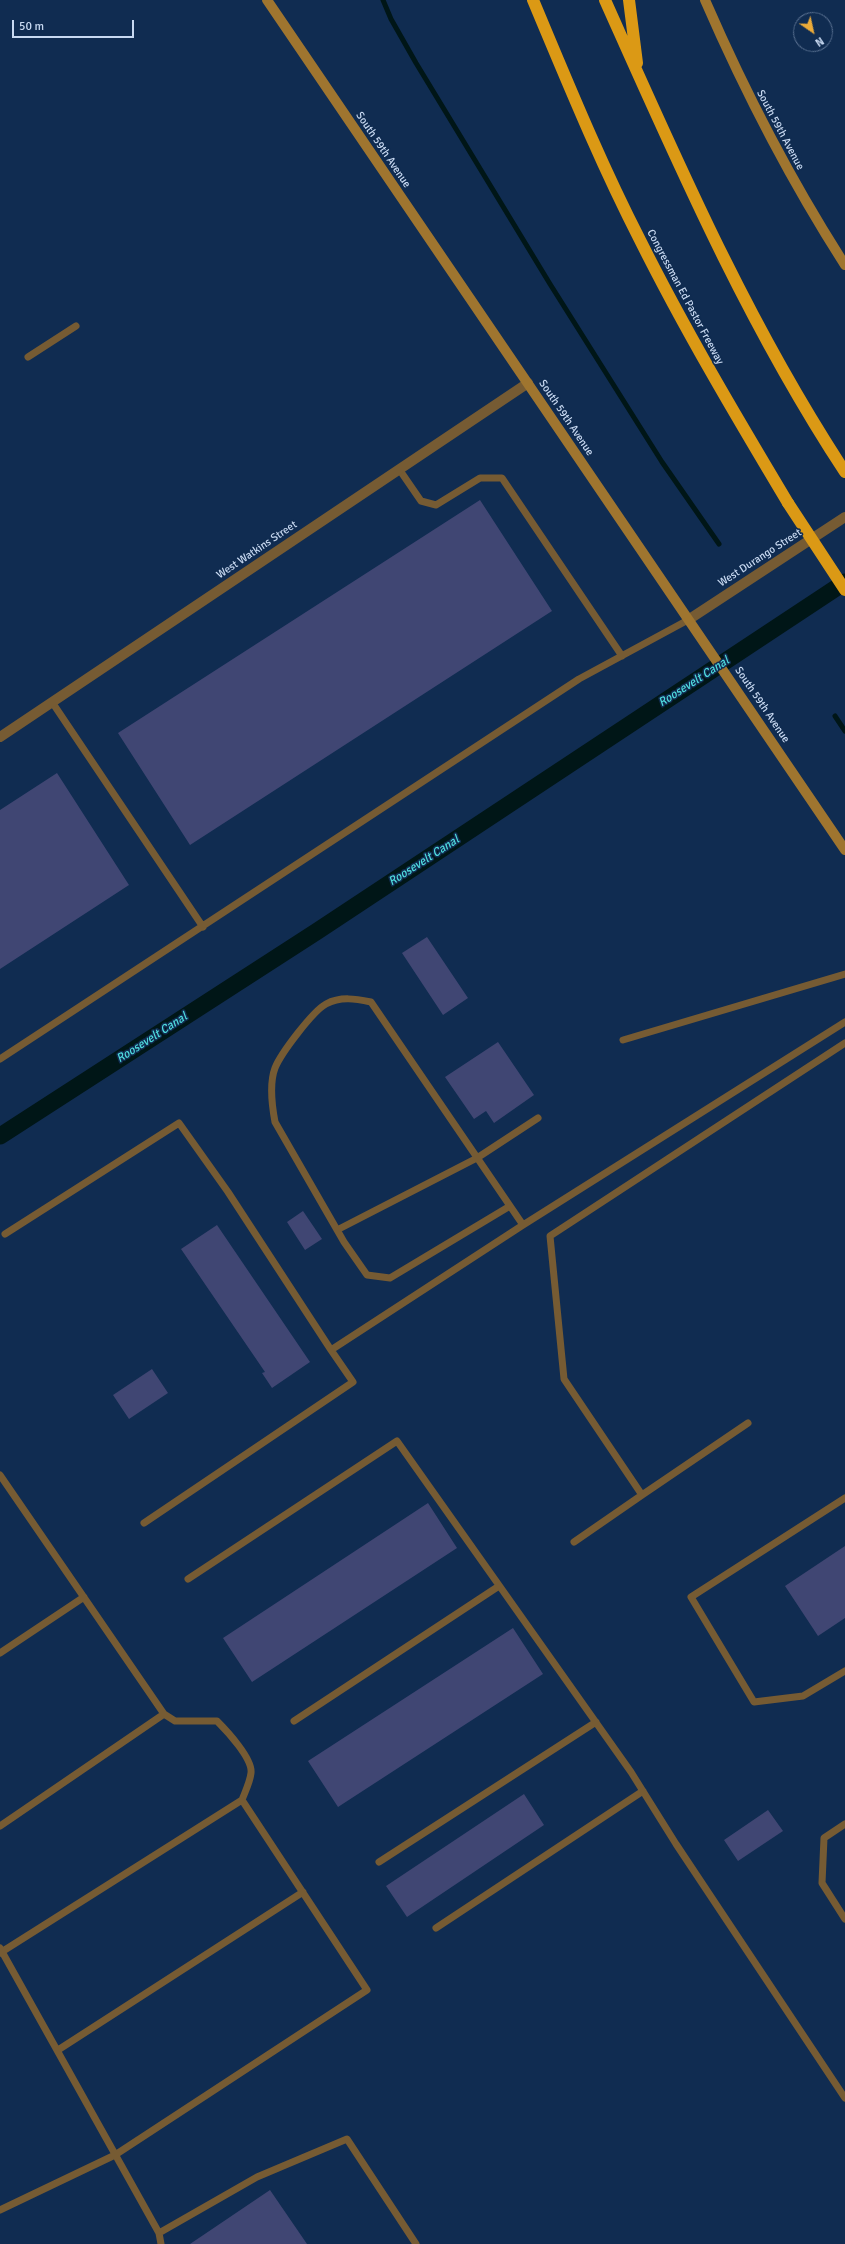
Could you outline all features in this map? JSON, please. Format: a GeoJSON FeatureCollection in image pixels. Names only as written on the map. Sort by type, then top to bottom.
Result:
{"type":"FeatureCollection","features":[{"type":"Feature","properties":{"kind":"highway","name":"Congressman Ed Pastor Freeway"},"geometry":{"type":"LineString","coordinates":[[533,0],[600,158],[639,239],[691,338],[788,502],[845,590]]}},
{"type":"Feature","properties":{"kind":"highway"},"geometry":{"type":"LineString","coordinates":[[605,0],[691,193],[737,284],[799,399],[844,470]]}},
{"type":"Feature","properties":{"kind":"highway"},"geometry":{"type":"LineString","coordinates":[[629,0],[639,76]]}},
{"type":"Feature","properties":{"kind":"main road","name":"South 59th Avenue"},"geometry":{"type":"LineString","coordinates":[[266,0],[845,850]]}},
{"type":"Feature","properties":{"kind":"main road","name":"South 59th Avenue"},"geometry":{"type":"LineString","coordinates":[[705,0],[752,103],[791,176],[845,265]]}},
{"type":"Feature","properties":{"kind":"street","name":"West Watkins Street"},"geometry":{"type":"LineString","coordinates":[[0,736],[528,383]]}},
{"type":"Feature","properties":{"kind":"street","name":"West Durango Street"},"geometry":{"type":"LineString","coordinates":[[688,620],[845,517]]}},
{"type":"Feature","properties":{"kind":"lane"},"geometry":{"type":"LineString","coordinates":[[28,357],[76,326]]}},
{"type":"Feature","properties":{"kind":"lane"},"geometry":{"type":"LineString","coordinates":[[399,469],[421,501],[436,504],[480,478],[502,478],[622,656]]}},
{"type":"Feature","properties":{"kind":"lane"},"geometry":{"type":"LineString","coordinates":[[0,1059],[578,680],[688,620]]}},
{"type":"Feature","properties":{"kind":"lane"},"geometry":{"type":"LineString","coordinates":[[52,702],[202,926]]}},
{"type":"Feature","properties":{"kind":"lane"},"geometry":{"type":"LineString","coordinates":[[624,1040],[845,974]]}},
{"type":"Feature","properties":{"kind":"lane"},"geometry":{"type":"LineString","coordinates":[[510,1206],[390,1278],[367,1275],[337,1230],[287,1146],[275,1122],[272,1107],[275,1068],[303,1027],[326,1004],[348,998],[371,1002],[523,1225]]}},
{"type":"Feature","properties":{"kind":"lane"},"geometry":{"type":"LineString","coordinates":[[331,1350],[523,1225],[845,1022]]}},
{"type":"Feature","properties":{"kind":"lane"},"geometry":{"type":"LineString","coordinates":[[642,1495],[564,1380],[550,1236],[845,1043]]}},
{"type":"Feature","properties":{"kind":"lane"},"geometry":{"type":"LineString","coordinates":[[337,1230],[477,1158],[538,1118]]}},
{"type":"Feature","properties":{"kind":"lane"},"geometry":{"type":"LineString","coordinates":[[5,1234],[179,1123],[228,1192],[331,1350],[354,1382],[144,1523]]}},
{"type":"Feature","properties":{"kind":"lane"},"geometry":{"type":"LineString","coordinates":[[574,1542],[748,1423]]}},
{"type":"Feature","properties":{"kind":"lane"},"geometry":{"type":"LineString","coordinates":[[188,1579],[397,1441],[596,1722],[845,2098]]}},
{"type":"Feature","properties":{"kind":"lane"},"geometry":{"type":"LineString","coordinates":[[0,1475],[164,1714],[175,1721],[217,1721],[226,1730],[249,1760],[252,1772],[242,1800],[1,1951],[58,2050],[159,2233],[161,2244]]}},
{"type":"Feature","properties":{"kind":"lane"},"geometry":{"type":"LineString","coordinates":[[845,1498],[691,1597],[754,1702],[803,1696],[845,1671]]}},
{"type":"Feature","properties":{"kind":"lane"},"geometry":{"type":"LineString","coordinates":[[294,1721],[499,1586]]}},
{"type":"Feature","properties":{"kind":"lane"},"geometry":{"type":"LineString","coordinates":[[0,1653],[84,1597]]}},
{"type":"Feature","properties":{"kind":"lane"},"geometry":{"type":"LineString","coordinates":[[0,1826],[164,1714]]}},
{"type":"Feature","properties":{"kind":"lane"},"geometry":{"type":"LineString","coordinates":[[379,1862],[596,1722]]}},
{"type":"Feature","properties":{"kind":"lane"},"geometry":{"type":"LineString","coordinates":[[436,1928],[643,1791]]}},
{"type":"Feature","properties":{"kind":"lane"},"geometry":{"type":"LineString","coordinates":[[0,2210],[115,2155],[368,1990],[242,1800]]}},
{"type":"Feature","properties":{"kind":"lane"},"geometry":{"type":"LineString","coordinates":[[845,1824],[824,1838],[822,1883],[845,1919]]}},
{"type":"Feature","properties":{"kind":"lane"},"geometry":{"type":"LineString","coordinates":[[58,2050],[302,1892]]}},
{"type":"Feature","properties":{"kind":"lane"},"geometry":{"type":"LineString","coordinates":[[159,2233],[257,2176],[347,2138],[416,2244]]}},
{"type":"Feature","properties":{"kind":"building"},"geometry":{"type":"Polygon","coordinates":[[[480,500],[552,611],[190,845],[118,733],[480,500]]]}},
{"type":"Feature","properties":{"kind":"building"},"geometry":{"type":"Polygon","coordinates":[[[57,773],[129,885],[0,969],[0,810],[57,773]]]}},
{"type":"Feature","properties":{"kind":"building"},"geometry":{"type":"Polygon","coordinates":[[[427,937],[468,998],[443,1015],[402,953],[427,937]]]}},
{"type":"Feature","properties":{"kind":"building"},"geometry":{"type":"Polygon","coordinates":[[[498,1042],[534,1095],[494,1123],[486,1111],[474,1119],[445,1077],[498,1042]]]}},
{"type":"Feature","properties":{"kind":"building"},"geometry":{"type":"Polygon","coordinates":[[[303,1211],[322,1239],[305,1250],[287,1222],[303,1211]]]}},
{"type":"Feature","properties":{"kind":"building"},"geometry":{"type":"Polygon","coordinates":[[[217,1225],[310,1362],[272,1388],[262,1373],[265,1372],[181,1249],[217,1225]]]}},
{"type":"Feature","properties":{"kind":"building"},"geometry":{"type":"Polygon","coordinates":[[[152,1369],[168,1393],[129,1419],[113,1395],[152,1369]]]}},
{"type":"Feature","properties":{"kind":"building"},"geometry":{"type":"Polygon","coordinates":[[[428,1503],[457,1548],[252,1682],[223,1638],[428,1503]]]}},
{"type":"Feature","properties":{"kind":"building"},"geometry":{"type":"Polygon","coordinates":[[[845,1546],[845,1618],[818,1636],[785,1586],[845,1546]]]}},
{"type":"Feature","properties":{"kind":"building"},"geometry":{"type":"Polygon","coordinates":[[[513,1628],[543,1674],[338,1807],[308,1761],[513,1628]]]}},
{"type":"Feature","properties":{"kind":"building"},"geometry":{"type":"Polygon","coordinates":[[[524,1794],[544,1825],[407,1917],[386,1886],[524,1794]]]}},
{"type":"Feature","properties":{"kind":"building"},"geometry":{"type":"Polygon","coordinates":[[[768,1810],[783,1831],[738,1861],[724,1840],[768,1810]]]}},
{"type":"Feature","properties":{"kind":"building"},"geometry":{"type":"Polygon","coordinates":[[[270,2190],[307,2244],[190,2244],[270,2190]]]}},
{"type":"Feature","properties":{"kind":"waterway"},"geometry":{"type":"LineString","coordinates":[[383,0],[391,19],[416,63],[550,284],[662,462],[719,544]]}},
{"type":"Feature","properties":{"kind":"waterway","name":"Roosevelt Canal"},"geometry":{"type":"LineString","coordinates":[[0,1136],[316,932],[845,582]]}},
{"type":"Feature","properties":{"kind":"waterway"},"geometry":{"type":"LineString","coordinates":[[835,716],[845,731]]}}]}
